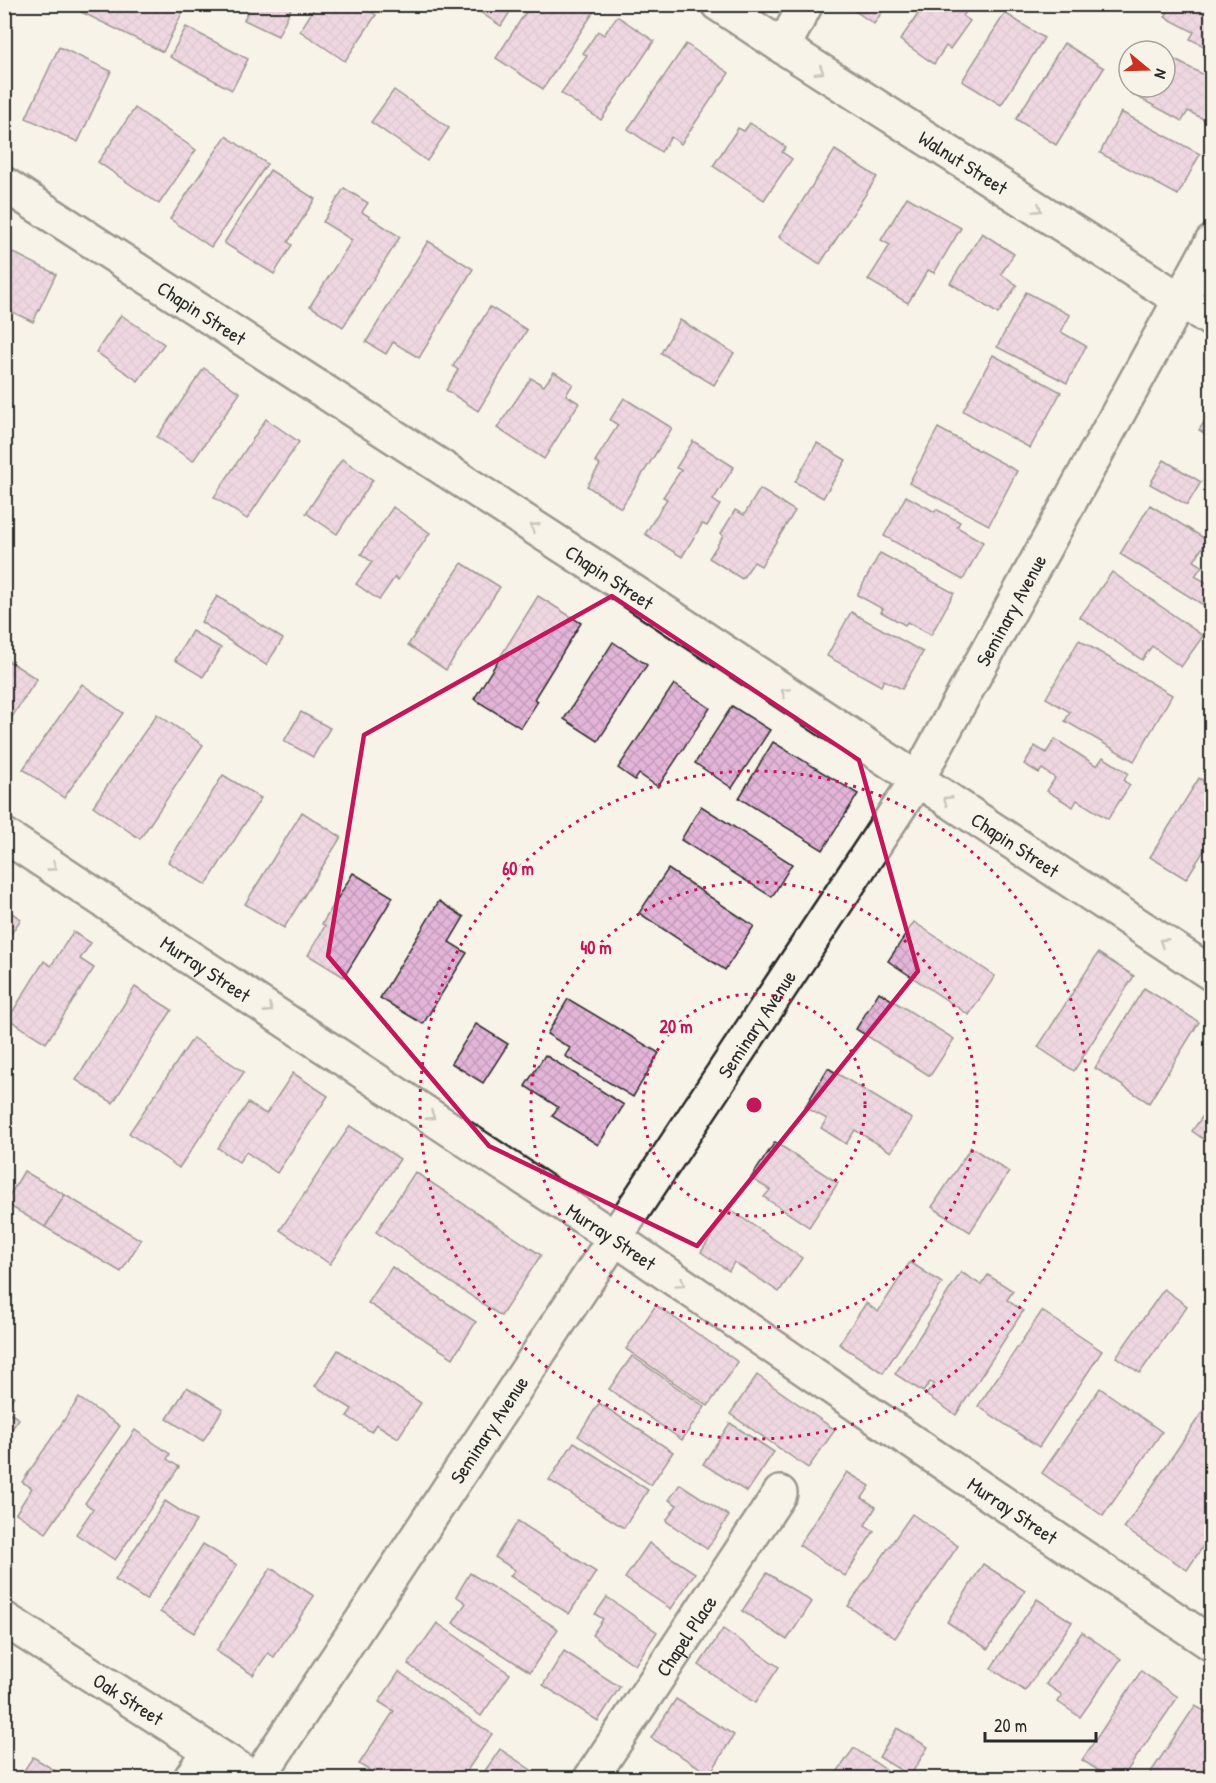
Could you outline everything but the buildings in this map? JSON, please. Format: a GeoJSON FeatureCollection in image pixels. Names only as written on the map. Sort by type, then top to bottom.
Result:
{"type":"FeatureCollection","features":[{"type":"Feature","properties":{"kind":"street","name":"Walnut Street"},"geometry":{"type":"LineString","coordinates":[[718,4],[1212,320]]}},
{"type":"Feature","properties":{"kind":"street"},"geometry":{"type":"LineString","coordinates":[[783,47],[806,4]]}},
{"type":"Feature","properties":{"kind":"street","name":"Chapin Street"},"geometry":{"type":"LineString","coordinates":[[4,184],[614,579],[1212,974]]}},
{"type":"Feature","properties":{"kind":"street","name":"Seminary Avenue"},"geometry":{"type":"LineString","coordinates":[[258,1779],[917,780],[1212,242]]}},
{"type":"Feature","properties":{"kind":"street","name":"Murray Street"},"geometry":{"type":"LineString","coordinates":[[4,835],[615,1238],[1212,1644]]}},
{"type":"Feature","properties":{"kind":"street","name":"Chapel Place"},"geometry":{"type":"LineString","coordinates":[[591,1779],[780,1493]]}},
{"type":"Feature","properties":{"kind":"street","name":"Oak Street"},"geometry":{"type":"LineString","coordinates":[[4,1619],[253,1779]]}},
{"type":"Feature","properties":{"kind":"street"},"geometry":{"type":"LineString","coordinates":[[191,1779],[209,1750]]}},
{"type":"Feature","properties":{"kind":"highlighted area"},"geometry":{"type":"Polygon","coordinates":[[[612,596],[859,760],[918,971],[697,1246],[489,1146],[328,956],[364,735],[612,596]]]}}]}
